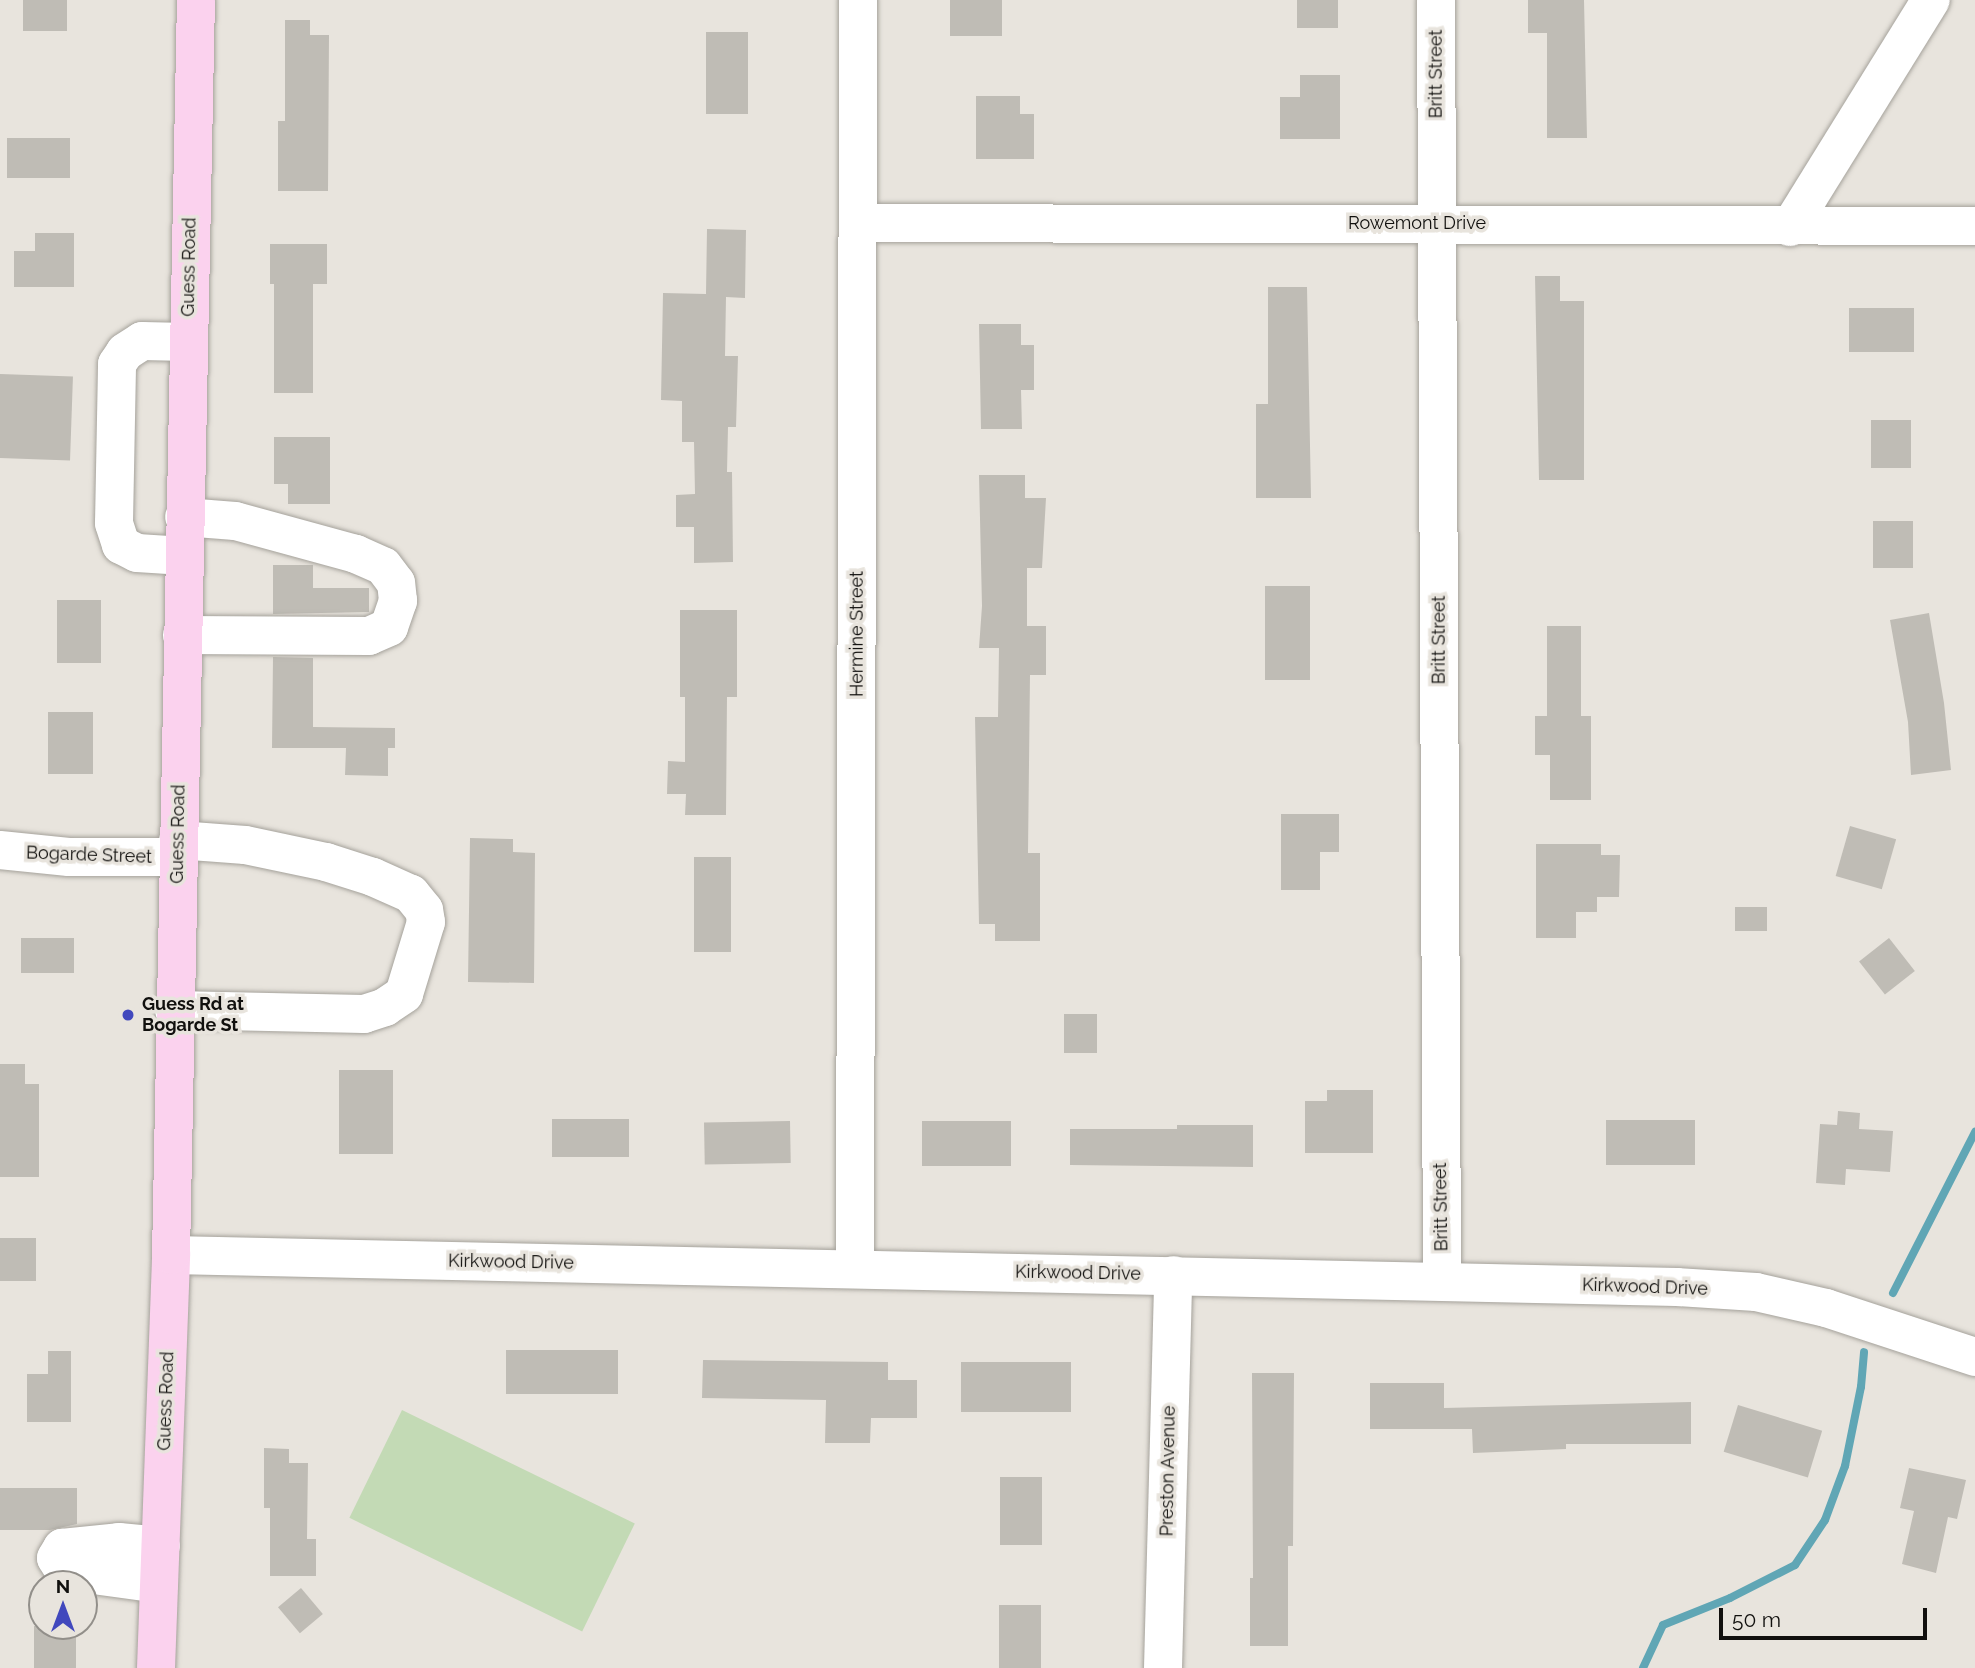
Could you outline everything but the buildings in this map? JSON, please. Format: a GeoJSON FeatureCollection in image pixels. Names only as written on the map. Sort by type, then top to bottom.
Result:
{"type":"FeatureCollection","features":[{"type":"Feature","properties":{"kind":"main road","name":"Guess Road"},"geometry":{"type":"LineString","coordinates":[[156,1668],[171,1255],[196,0]]}},
{"type":"Feature","properties":{"kind":"street","name":"Hermine Street"},"geometry":{"type":"LineString","coordinates":[[855,1269],[858,0]]}},
{"type":"Feature","properties":{"kind":"street","name":"Britt Street"},"geometry":{"type":"LineString","coordinates":[[1436,0],[1442,1281]]}},
{"type":"Feature","properties":{"kind":"street"},"geometry":{"type":"LineString","coordinates":[[1790,227],[1931,0]]}},
{"type":"Feature","properties":{"kind":"street","name":"Rowemont Drive"},"geometry":{"type":"LineString","coordinates":[[858,223],[1975,226]]}},
{"type":"Feature","properties":{"kind":"street"},"geometry":{"type":"LineString","coordinates":[[184,555],[137,553],[121,545],[114,523],[117,364],[125,352],[142,341],[188,342]]}},
{"type":"Feature","properties":{"kind":"street"},"geometry":{"type":"LineString","coordinates":[[182,635],[369,636],[389,627],[398,601],[396,583],[383,566],[356,554],[235,521],[184,517]]}},
{"type":"Feature","properties":{"kind":"street","name":"Bogarde Street"},"geometry":{"type":"LineString","coordinates":[[0,850],[69,857],[245,845],[326,862],[373,877],[411,894],[424,910],[426,922],[404,994],[385,1007],[365,1014],[174,1010]]}},
{"type":"Feature","properties":{"kind":"street","name":"Kirkwood Drive"},"geometry":{"type":"LineString","coordinates":[[171,1255],[1442,1281],[1756,1292],[1826,1308],[1975,1357]]}},
{"type":"Feature","properties":{"kind":"street","name":"Preston Avenue"},"geometry":{"type":"LineString","coordinates":[[1163,1668],[1173,1275]]}},
{"type":"Feature","properties":{"kind":"street"},"geometry":{"type":"LineString","coordinates":[[159,1584],[64,1571],[57,1558],[62,1548],[119,1542],[161,1546]]}},
{"type":"Feature","properties":{"kind":"green space"},"geometry":{"type":"Polygon","coordinates":[[[402,1410],[635,1524],[582,1631],[349,1518],[402,1410]]]}},
{"type":"Feature","properties":{"kind":"waterway"},"geometry":{"type":"LineString","coordinates":[[1893,1293],[1975,1132]]}},
{"type":"Feature","properties":{"kind":"waterway"},"geometry":{"type":"LineString","coordinates":[[1643,1668],[1663,1625],[1730,1598],[1795,1565],[1825,1520],[1845,1466],[1861,1387],[1864,1352]]}},
{"type":"Feature","properties":{"kind":"place","name":"Guess Rd at Bogarde St"},"geometry":{"type":"Point","coordinates":[128,1015]}}]}
